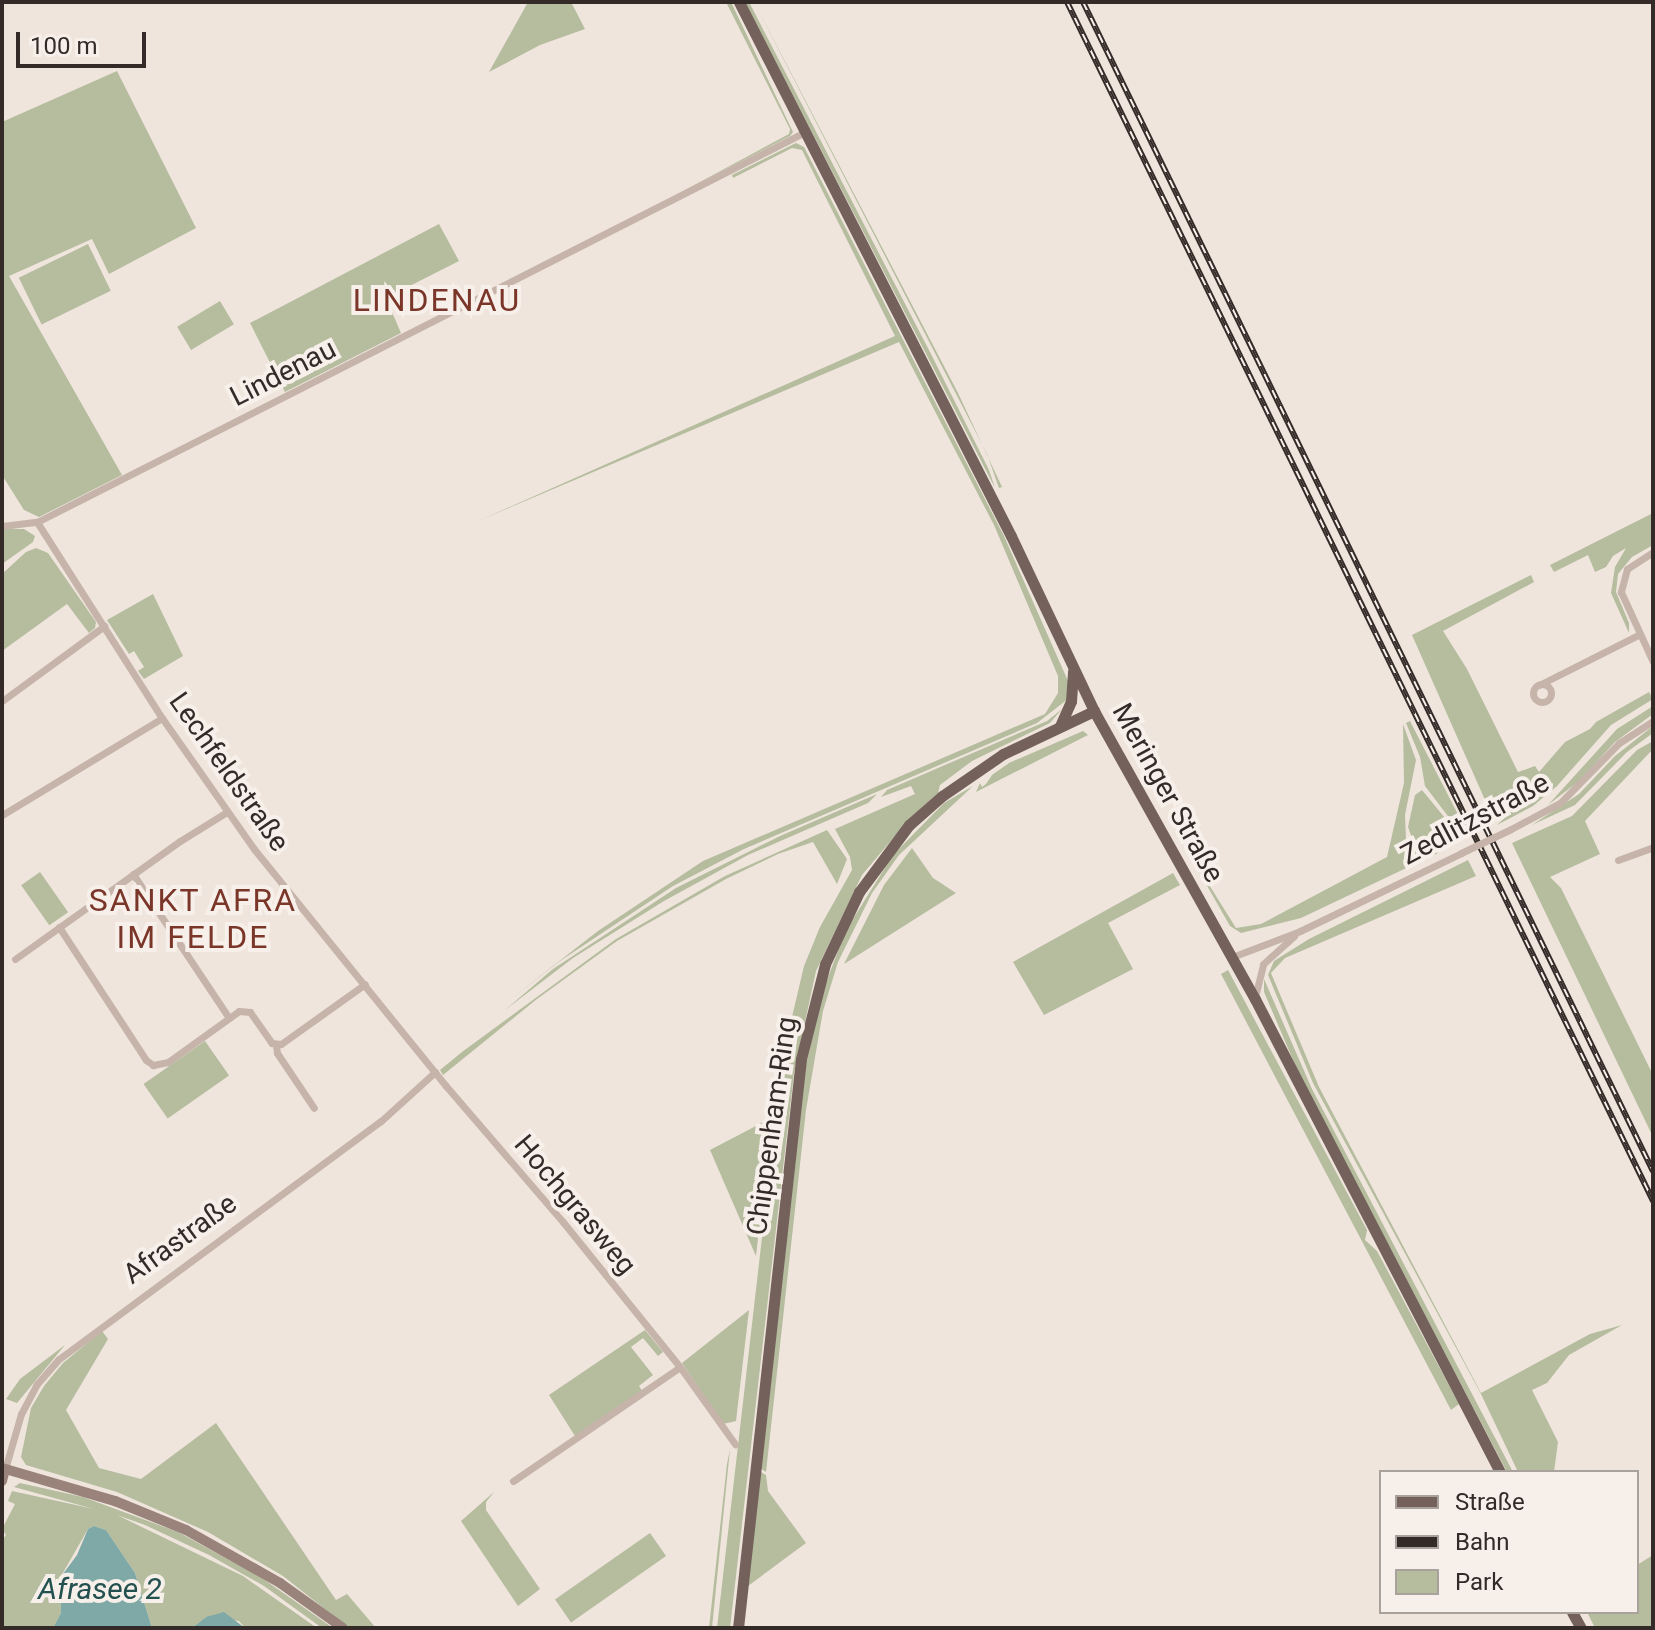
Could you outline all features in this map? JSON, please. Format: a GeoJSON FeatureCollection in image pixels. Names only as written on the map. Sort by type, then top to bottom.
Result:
{"type":"FeatureCollection","features":[{"type":"Feature","properties":{"kind":"main road","name":"Meringer Straße"},"geometry":{"type":"LineString","coordinates":[[739,2],[941,395],[1094,711],[1255,999],[1499,1470]]}},
{"type":"Feature","properties":{"kind":"main road"},"geometry":{"type":"LineString","coordinates":[[1060,726],[1071,701],[1073,666]]}},
{"type":"Feature","properties":{"kind":"main road","name":"Chippenham-Ring"},"geometry":{"type":"LineString","coordinates":[[738,1628],[801,1059],[825,964],[859,892],[909,825],[975,772],[1094,711]]}},
{"type":"Feature","properties":{"kind":"main road"},"geometry":{"type":"LineString","coordinates":[[4,1468],[115,1501],[176,1525],[280,1583],[343,1628]]}},
{"type":"Feature","properties":{"kind":"main road","name":"Afrastraße"},"geometry":{"type":"LineString","coordinates":[[2,1481],[4,1468]]}},
{"type":"Feature","properties":{"kind":"street","name":"Lindenau"},"geometry":{"type":"LineString","coordinates":[[37,522],[805,132]]}},
{"type":"Feature","properties":{"kind":"street"},"geometry":{"type":"LineString","coordinates":[[2,526],[37,522]]}},
{"type":"Feature","properties":{"kind":"street","name":"Lechfeldstraße"},"geometry":{"type":"LineString","coordinates":[[37,522],[162,718],[227,812],[435,1072]]}},
{"type":"Feature","properties":{"kind":"street"},"geometry":{"type":"LineString","coordinates":[[1653,552],[1627,569],[1621,579],[1625,604],[1653,662]]}},
{"type":"Feature","properties":{"kind":"street"},"geometry":{"type":"LineString","coordinates":[[2,701],[104,626]]}},
{"type":"Feature","properties":{"kind":"street"},"geometry":{"type":"LineString","coordinates":[[1539,685],[1640,634]]}},
{"type":"Feature","properties":{"kind":"street"},"geometry":{"type":"LineString","coordinates":[[2,815],[162,718]]}},
{"type":"Feature","properties":{"kind":"street","name":"Zedlitzstraße"},"geometry":{"type":"LineString","coordinates":[[1232,957],[1300,931],[1560,803],[1619,743],[1653,721]]}},
{"type":"Feature","properties":{"kind":"street"},"geometry":{"type":"LineString","coordinates":[[15,959],[133,874],[227,812]]}},
{"type":"Feature","properties":{"kind":"street"},"geometry":{"type":"LineString","coordinates":[[1618,860],[1653,847]]}},
{"type":"Feature","properties":{"kind":"street"},"geometry":{"type":"LineString","coordinates":[[133,874],[229,1018]]}},
{"type":"Feature","properties":{"kind":"street"},"geometry":{"type":"LineString","coordinates":[[59,927],[149,1064],[168,1062],[239,1011],[250,1012],[276,1045],[277,1053],[314,1108]]}},
{"type":"Feature","properties":{"kind":"street","name":"Zedlitzstraße"},"geometry":{"type":"LineString","coordinates":[[1255,999],[1263,964],[1300,931]]}},
{"type":"Feature","properties":{"kind":"street"},"geometry":{"type":"LineString","coordinates":[[276,1045],[365,984]]}},
{"type":"Feature","properties":{"kind":"street","name":"Hochgrasweg"},"geometry":{"type":"LineString","coordinates":[[435,1072],[680,1367],[735,1444]]}},
{"type":"Feature","properties":{"kind":"street","name":"Afrastraße"},"geometry":{"type":"LineString","coordinates":[[4,1468],[21,1414],[37,1384],[59,1359],[381,1121],[435,1072]]}},
{"type":"Feature","properties":{"kind":"street"},"geometry":{"type":"LineString","coordinates":[[513,1481],[680,1367]]}},
{"type":"Feature","properties":{"kind":"green space"},"geometry":{"type":"Polygon","coordinates":[[[528,2],[571,2],[585,29],[540,45],[489,72],[528,2]]]}},
{"type":"Feature","properties":{"kind":"green space"},"geometry":{"type":"Polygon","coordinates":[[[726,2],[731,2],[793,132],[674,196],[789,134],[790,129],[726,2]]]}},
{"type":"Feature","properties":{"kind":"green space"},"geometry":{"type":"Polygon","coordinates":[[[745,2],[749,2],[931,354],[995,488],[745,2]]]}},
{"type":"Feature","properties":{"kind":"green space"},"geometry":{"type":"Polygon","coordinates":[[[754,2],[958,393],[982,445],[754,2]]]}},
{"type":"Feature","properties":{"kind":"green space"},"geometry":{"type":"Polygon","coordinates":[[[117,71],[196,228],[109,274],[92,239],[9,276],[122,475],[39,517],[24,510],[2,475],[2,122],[117,71]]]}},
{"type":"Feature","properties":{"kind":"green space"},"geometry":{"type":"Polygon","coordinates":[[[796,143],[804,147],[1004,536],[1068,681],[1068,699],[1037,723],[744,849],[673,886],[560,961],[490,1015],[598,931],[703,861],[1045,714],[1058,693],[1058,676],[994,525],[899,342],[478,521],[895,336],[802,150],[792,148],[733,178],[732,175],[796,143]]]}},
{"type":"Feature","properties":{"kind":"green space"},"geometry":{"type":"Polygon","coordinates":[[[439,224],[459,261],[386,298],[401,333],[285,392],[250,323],[439,224]]]}},
{"type":"Feature","properties":{"kind":"green space"},"geometry":{"type":"Polygon","coordinates":[[[88,244],[111,291],[42,324],[19,278],[88,244]]]}},
{"type":"Feature","properties":{"kind":"green space"},"geometry":{"type":"Polygon","coordinates":[[[220,301],[234,324],[191,350],[177,327],[220,301]]]}},
{"type":"Feature","properties":{"kind":"green space"},"geometry":{"type":"Polygon","coordinates":[[[988,458],[1002,487],[999,488],[988,458]]]}},
{"type":"Feature","properties":{"kind":"green space"},"geometry":{"type":"Polygon","coordinates":[[[1653,513],[1653,545],[1632,557],[1618,574],[1616,592],[1629,623],[1629,633],[1611,593],[1615,567],[1626,548],[1613,556],[1606,567],[1595,572],[1588,555],[1554,572],[1550,565],[1653,513]]]}},
{"type":"Feature","properties":{"kind":"green space"},"geometry":{"type":"Polygon","coordinates":[[[2,529],[24,529],[35,536],[33,542],[2,564],[2,529]]]}},
{"type":"Feature","properties":{"kind":"green space"},"geometry":{"type":"Polygon","coordinates":[[[36,548],[48,553],[96,622],[95,628],[89,633],[67,604],[2,651],[2,574],[26,552],[36,548]]]}},
{"type":"Feature","properties":{"kind":"green space"},"geometry":{"type":"Polygon","coordinates":[[[1531,575],[1534,582],[1443,631],[1467,669],[1518,772],[1535,766],[1539,772],[1565,742],[1590,729],[1596,722],[1649,692],[1653,699],[1611,725],[1557,786],[1533,806],[1497,825],[1511,812],[1512,803],[1503,803],[1501,812],[1493,818],[1412,635],[1531,575]]]}},
{"type":"Feature","properties":{"kind":"green space"},"geometry":{"type":"Polygon","coordinates":[[[153,594],[183,656],[144,679],[138,671],[144,667],[134,651],[129,654],[107,620],[153,594]]]}},
{"type":"Feature","properties":{"kind":"green space"},"geometry":{"type":"Polygon","coordinates":[[[1653,706],[1653,714],[1615,742],[1579,781],[1548,805],[1617,729],[1653,706]]]}},
{"type":"Feature","properties":{"kind":"green space"},"geometry":{"type":"Polygon","coordinates":[[[1062,709],[1050,723],[972,761],[940,785],[938,793],[911,817],[862,875],[816,971],[794,1073],[730,1628],[717,1628],[783,1055],[804,966],[820,927],[852,870],[850,857],[835,829],[915,794],[911,786],[881,797],[887,790],[1047,721],[1062,709]]]}},
{"type":"Feature","properties":{"kind":"green space"},"geometry":{"type":"Polygon","coordinates":[[[1410,721],[1466,830],[1460,832],[1425,786],[1420,757],[1406,723],[1410,721]]]}},
{"type":"Feature","properties":{"kind":"green space"},"geometry":{"type":"Polygon","coordinates":[[[1403,724],[1416,760],[1405,815],[1406,840],[1422,852],[1438,853],[1301,918],[1241,933],[1230,926],[1181,840],[1236,928],[1261,924],[1387,857],[1404,783],[1403,724]]]}},
{"type":"Feature","properties":{"kind":"green space"},"geometry":{"type":"Polygon","coordinates":[[[1653,726],[1653,733],[1627,752],[1575,805],[1532,825],[1579,794],[1615,756],[1653,726]]]}},
{"type":"Feature","properties":{"kind":"green space"},"geometry":{"type":"Polygon","coordinates":[[[1083,731],[1088,735],[976,792],[980,783],[982,787],[1009,763],[1083,731]]]}},
{"type":"Feature","properties":{"kind":"green space"},"geometry":{"type":"Polygon","coordinates":[[[1653,741],[1653,749],[1585,821],[1600,854],[1550,877],[1561,888],[1653,1075],[1653,1137],[1512,843],[1572,816],[1637,750],[1653,741]]]}},
{"type":"Feature","properties":{"kind":"green space"},"geometry":{"type":"Polygon","coordinates":[[[973,786],[899,855],[872,893],[838,962],[823,1011],[806,1110],[766,1472],[760,1468],[805,1069],[822,993],[846,930],[893,855],[944,803],[973,786]]]}},
{"type":"Feature","properties":{"kind":"green space"},"geometry":{"type":"Polygon","coordinates":[[[1422,790],[1459,836],[1428,847],[1412,838],[1408,827],[1415,795],[1422,790]]]}},
{"type":"Feature","properties":{"kind":"green space"},"geometry":{"type":"Polygon","coordinates":[[[877,794],[868,803],[748,855],[664,901],[573,958],[505,1010],[553,969],[676,888],[780,836],[877,794]]]}},
{"type":"Feature","properties":{"kind":"green space"},"geometry":{"type":"Polygon","coordinates":[[[827,830],[847,859],[837,884],[813,842],[778,854],[726,879],[617,941],[537,999],[443,1075],[440,1070],[462,1052],[616,939],[725,876],[827,830]]]}},
{"type":"Feature","properties":{"kind":"green space"},"geometry":{"type":"Polygon","coordinates":[[[912,848],[933,878],[956,893],[844,964],[884,885],[912,848]]]}},
{"type":"Feature","properties":{"kind":"green space"},"geometry":{"type":"Polygon","coordinates":[[[1468,860],[1476,876],[1285,958],[1271,973],[1319,1087],[1481,1393],[1590,1334],[1622,1325],[1569,1355],[1547,1383],[1532,1390],[1558,1442],[1554,1470],[1517,1470],[1481,1394],[1313,1083],[1268,975],[1274,961],[1309,939],[1468,860]]]}},
{"type":"Feature","properties":{"kind":"green space"},"geometry":{"type":"Polygon","coordinates":[[[40,872],[68,912],[49,925],[21,885],[40,872]]]}},
{"type":"Feature","properties":{"kind":"green space"},"geometry":{"type":"Polygon","coordinates":[[[1173,873],[1180,885],[1108,923],[1133,969],[1044,1015],[1013,962],[1173,873]]]}},
{"type":"Feature","properties":{"kind":"green space"},"geometry":{"type":"Polygon","coordinates":[[[1228,970],[1367,1230],[1365,1240],[1377,1251],[1459,1404],[1451,1410],[1221,974],[1228,970]]]}},
{"type":"Feature","properties":{"kind":"green space"},"geometry":{"type":"Polygon","coordinates":[[[1264,979],[1312,1089],[1512,1470],[1506,1470],[1302,1081],[1264,992],[1264,979]]]}},
{"type":"Feature","properties":{"kind":"green space"},"geometry":{"type":"Polygon","coordinates":[[[205,1041],[229,1075],[168,1118],[144,1084],[205,1041]]]}},
{"type":"Feature","properties":{"kind":"green space"},"geometry":{"type":"Polygon","coordinates":[[[771,1118],[768,1151],[756,1256],[710,1150],[771,1118]]]}},
{"type":"Feature","properties":{"kind":"green space"},"geometry":{"type":"Polygon","coordinates":[[[749,1310],[736,1421],[723,1424],[682,1363],[749,1310]]]}},
{"type":"Feature","properties":{"kind":"green space"},"geometry":{"type":"Polygon","coordinates":[[[645,1330],[663,1352],[658,1356],[643,1338],[631,1347],[653,1375],[639,1386],[643,1392],[575,1436],[549,1395],[645,1330]]]}},
{"type":"Feature","properties":{"kind":"green space"},"geometry":{"type":"Polygon","coordinates":[[[102,1331],[108,1339],[66,1410],[99,1468],[141,1479],[216,1423],[336,1600],[347,1594],[376,1628],[349,1628],[283,1576],[208,1532],[117,1492],[26,1465],[21,1457],[31,1408],[63,1363],[102,1331]]]}},
{"type":"Feature","properties":{"kind":"green space"},"geometry":{"type":"Polygon","coordinates":[[[65,1345],[17,1403],[6,1399],[20,1379],[65,1345]]]}},
{"type":"Feature","properties":{"kind":"green space"},"geometry":{"type":"Polygon","coordinates":[[[730,1449],[712,1628],[709,1628],[727,1464],[730,1449]]]}},
{"type":"Feature","properties":{"kind":"green space"},"geometry":{"type":"Polygon","coordinates":[[[759,1471],[766,1475],[768,1491],[806,1543],[748,1586],[759,1471]]]}},
{"type":"Feature","properties":{"kind":"green space"},"geometry":{"type":"Polygon","coordinates":[[[20,1483],[83,1497],[178,1532],[262,1578],[333,1628],[322,1628],[264,1586],[209,1555],[117,1515],[243,1576],[317,1628],[245,1628],[239,1621],[206,1617],[192,1628],[152,1628],[135,1573],[106,1530],[94,1526],[88,1529],[60,1578],[61,1613],[53,1628],[2,1628],[2,1541],[6,1535],[2,1529],[15,1504],[8,1501],[12,1491],[94,1509],[14,1487],[20,1483]]]}},
{"type":"Feature","properties":{"kind":"green space"},"geometry":{"type":"Polygon","coordinates":[[[494,1492],[486,1502],[486,1510],[540,1589],[518,1606],[461,1521],[494,1492]]]}},
{"type":"Feature","properties":{"kind":"green space"},"geometry":{"type":"Polygon","coordinates":[[[650,1533],[666,1556],[571,1622],[555,1600],[650,1533]]]}},
{"type":"Feature","properties":{"kind":"green space"},"geometry":{"type":"Polygon","coordinates":[[[1653,1555],[1653,1628],[1595,1628],[1588,1614],[1639,1614],[1639,1564],[1653,1555]]]}},
{"type":"Feature","properties":{"kind":"water","name":"Afrasee 2"},"geometry":{"type":"Polygon","coordinates":[[[94,1526],[106,1530],[135,1573],[152,1628],[53,1628],[61,1613],[60,1578],[77,1555],[88,1529],[94,1526]]]}},
{"type":"Feature","properties":{"kind":"water","name":"Afrasee 2"},"geometry":{"type":"Polygon","coordinates":[[[224,1612],[245,1628],[192,1628],[206,1617],[224,1612]]]}},
{"type":"Feature","properties":{"kind":"railway"},"geometry":{"type":"LineString","coordinates":[[1067,2],[1653,1201]]}},
{"type":"Feature","properties":{"kind":"railway"},"geometry":{"type":"LineString","coordinates":[[1083,2],[1653,1171]]}},
{"type":"Feature","properties":{"kind":"district","name":"LINDENAU"},"geometry":{"type":"Point","coordinates":[437,300]}},
{"type":"Feature","properties":{"kind":"district","name":"SANKT AFRA IM FELDE"},"geometry":{"type":"Point","coordinates":[193,920]}}]}
